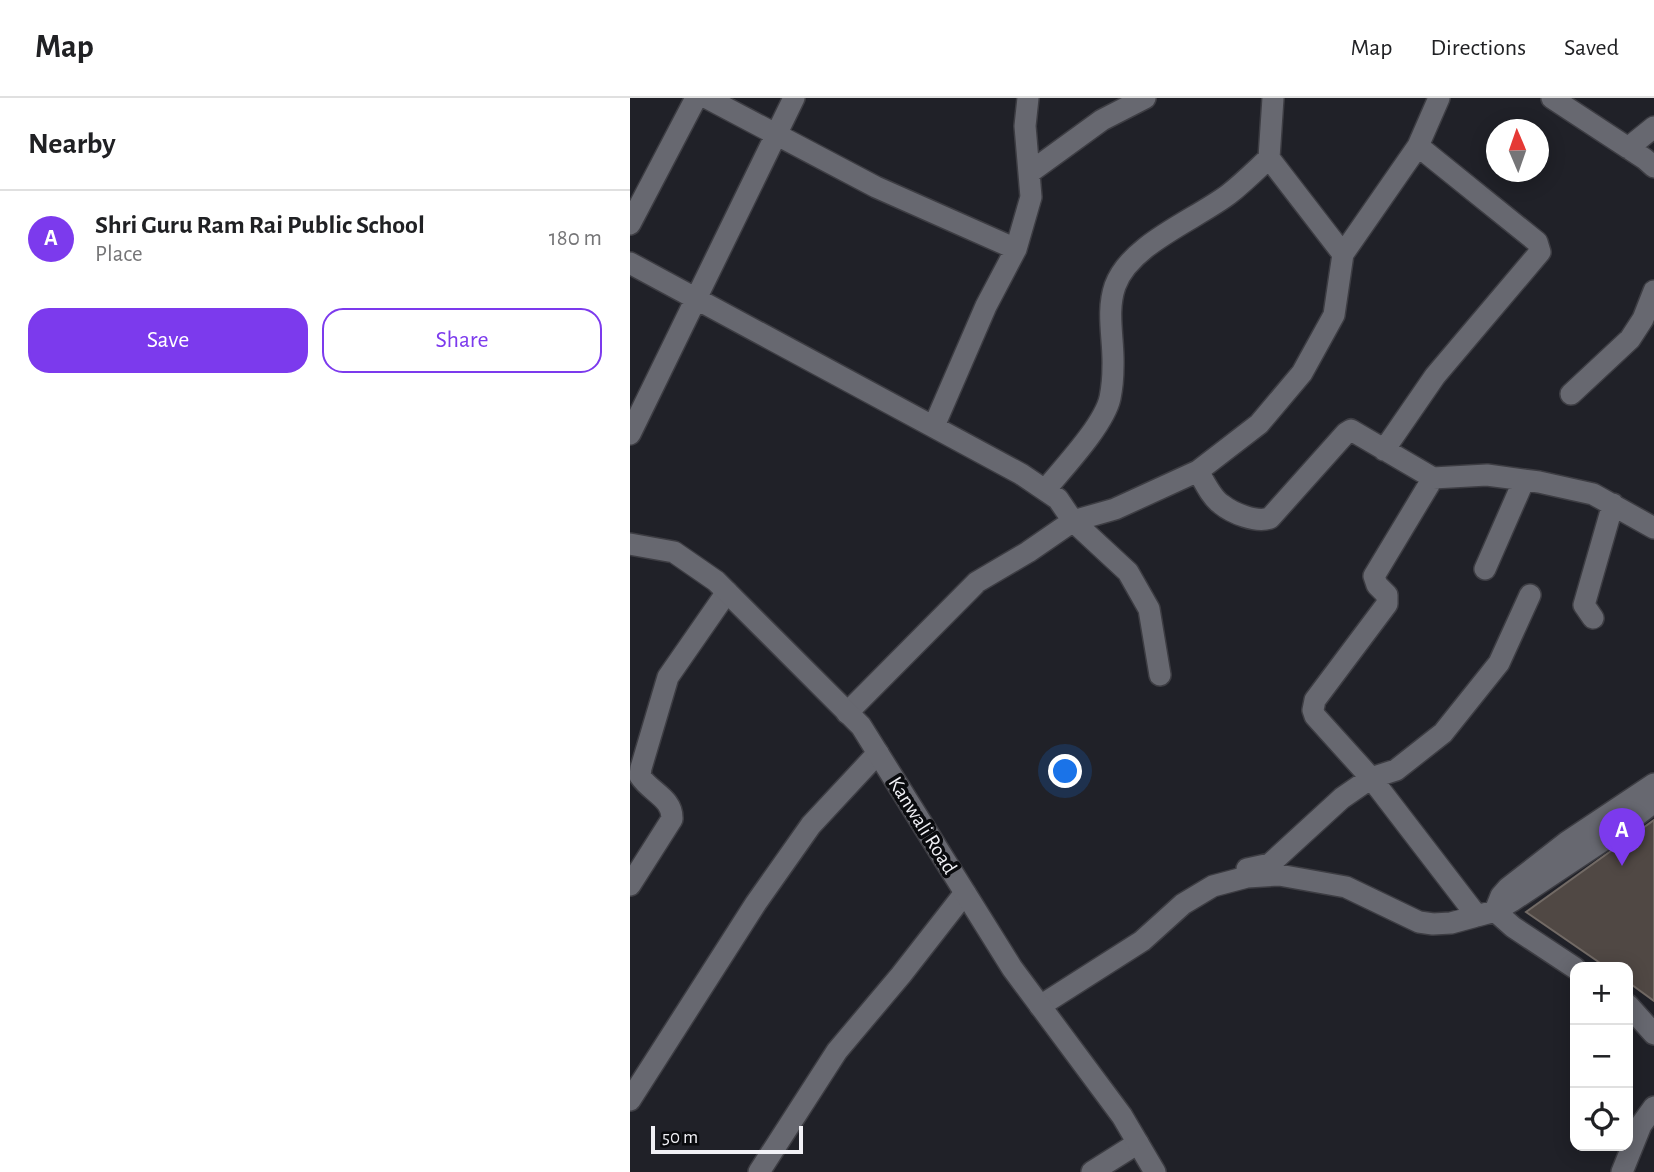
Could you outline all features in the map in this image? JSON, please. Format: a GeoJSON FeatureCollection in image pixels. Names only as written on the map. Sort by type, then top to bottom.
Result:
{"type":"FeatureCollection","features":[{"type":"Feature","properties":{"kind":"street"},"geometry":{"type":"LineString","coordinates":[[630,224],[696,98]]}},
{"type":"Feature","properties":{"kind":"street"},"geometry":{"type":"LineString","coordinates":[[707,98],[876,187],[1016,248]]}},
{"type":"Feature","properties":{"kind":"street"},"geometry":{"type":"LineString","coordinates":[[630,434],[794,98]]}},
{"type":"Feature","properties":{"kind":"street"},"geometry":{"type":"LineString","coordinates":[[934,426],[986,306],[1016,248],[1031,197],[1025,126],[1028,98]]}},
{"type":"Feature","properties":{"kind":"street"},"geometry":{"type":"LineString","coordinates":[[1029,173],[1102,120],[1145,98]]}},
{"type":"Feature","properties":{"kind":"street"},"geometry":{"type":"LineString","coordinates":[[1273,98],[1269,158],[1343,254]]}},
{"type":"Feature","properties":{"kind":"street"},"geometry":{"type":"LineString","coordinates":[[847,713],[977,582],[1073,521],[1115,509],[1198,471],[1259,424],[1302,373],[1334,315],[1343,254],[1418,146],[1439,98]]}},
{"type":"Feature","properties":{"kind":"street"},"geometry":{"type":"LineString","coordinates":[[1552,98],[1654,167]]}},
{"type":"Feature","properties":{"kind":"street"},"geometry":{"type":"LineString","coordinates":[[1628,148],[1654,127]]}},
{"type":"Feature","properties":{"kind":"street"},"geometry":{"type":"LineString","coordinates":[[1384,450],[1435,376],[1540,252],[1537,242],[1418,146]]}},
{"type":"Feature","properties":{"kind":"street"},"geometry":{"type":"LineString","coordinates":[[1046,489],[1100,420],[1110,400],[1113,365],[1111,307],[1115,285],[1126,268],[1153,240],[1179,227],[1230,193],[1269,158]]}},
{"type":"Feature","properties":{"kind":"street"},"geometry":{"type":"LineString","coordinates":[[630,264],[934,426],[1046,489],[1058,499],[1073,521],[1128,572],[1149,609],[1160,675]]}},
{"type":"Feature","properties":{"kind":"street"},"geometry":{"type":"LineString","coordinates":[[1571,394],[1630,339],[1643,319],[1654,291]]}},
{"type":"Feature","properties":{"kind":"street"},"geometry":{"type":"LineString","coordinates":[[1198,471],[1223,506],[1256,520],[1264,520],[1270,518],[1351,430],[1433,478],[1487,475],[1593,494],[1654,528]]}},
{"type":"Feature","properties":{"kind":"street"},"geometry":{"type":"LineString","coordinates":[[1433,478],[1374,576],[1377,585],[1387,595],[1387,604],[1315,700],[1313,710],[1315,716],[1486,913],[1513,927],[1570,965]]}},
{"type":"Feature","properties":{"kind":"street"},"geometry":{"type":"LineString","coordinates":[[1485,569],[1524,480]]}},
{"type":"Feature","properties":{"kind":"street"},"geometry":{"type":"LineString","coordinates":[[1593,618],[1584,605],[1613,503]]}},
{"type":"Feature","properties":{"kind":"street","name":"Kanwali Road"},"geometry":{"type":"LineString","coordinates":[[630,544],[674,552],[716,581],[861,726],[1012,968],[1122,1116],[1155,1172]]}},
{"type":"Feature","properties":{"kind":"street"},"geometry":{"type":"LineString","coordinates":[[630,885],[672,819],[672,811],[667,802],[640,776],[668,677],[727,593]]}},
{"type":"Feature","properties":{"kind":"street"},"geometry":{"type":"LineString","coordinates":[[1112,961],[1132,932],[1190,884],[1215,875],[1270,864],[1342,798],[1371,778],[1396,770],[1443,733],[1499,663],[1530,595]]}},
{"type":"Feature","properties":{"kind":"street"},"geometry":{"type":"LineString","coordinates":[[630,1100],[756,903],[811,825],[878,753]]}},
{"type":"Feature","properties":{"kind":"street"},"geometry":{"type":"LineString","coordinates":[[1486,913],[1517,881],[1567,842],[1654,783]]}},
{"type":"Feature","properties":{"kind":"street"},"geometry":{"type":"LineString","coordinates":[[1040,1006],[1142,941],[1183,904],[1213,886],[1247,877],[1279,876],[1346,887],[1419,922],[1451,923],[1486,913],[1610,836],[1654,802]]}},
{"type":"Feature","properties":{"kind":"street"},"geometry":{"type":"LineString","coordinates":[[759,1172],[837,1051],[901,975],[964,892]]}},
{"type":"Feature","properties":{"kind":"street"},"geometry":{"type":"LineString","coordinates":[[1633,1011],[1654,1034]]}},
{"type":"Feature","properties":{"kind":"street"},"geometry":{"type":"LineString","coordinates":[[1622,1172],[1641,1125],[1654,1107]]}},
{"type":"Feature","properties":{"kind":"street"},"geometry":{"type":"LineString","coordinates":[[1092,1172],[1138,1143]]}},
{"type":"Feature","properties":{"kind":"building"},"geometry":{"type":"Polygon","coordinates":[[[1654,820],[1654,1001],[1633,986],[1633,962],[1599,962],[1526,912],[1654,820]]]}},
{"type":"Feature","properties":{"kind":"place","name":"Shri Guru Ram Rai Public School"},"geometry":{"type":"Point","coordinates":[1622,866]}}]}
